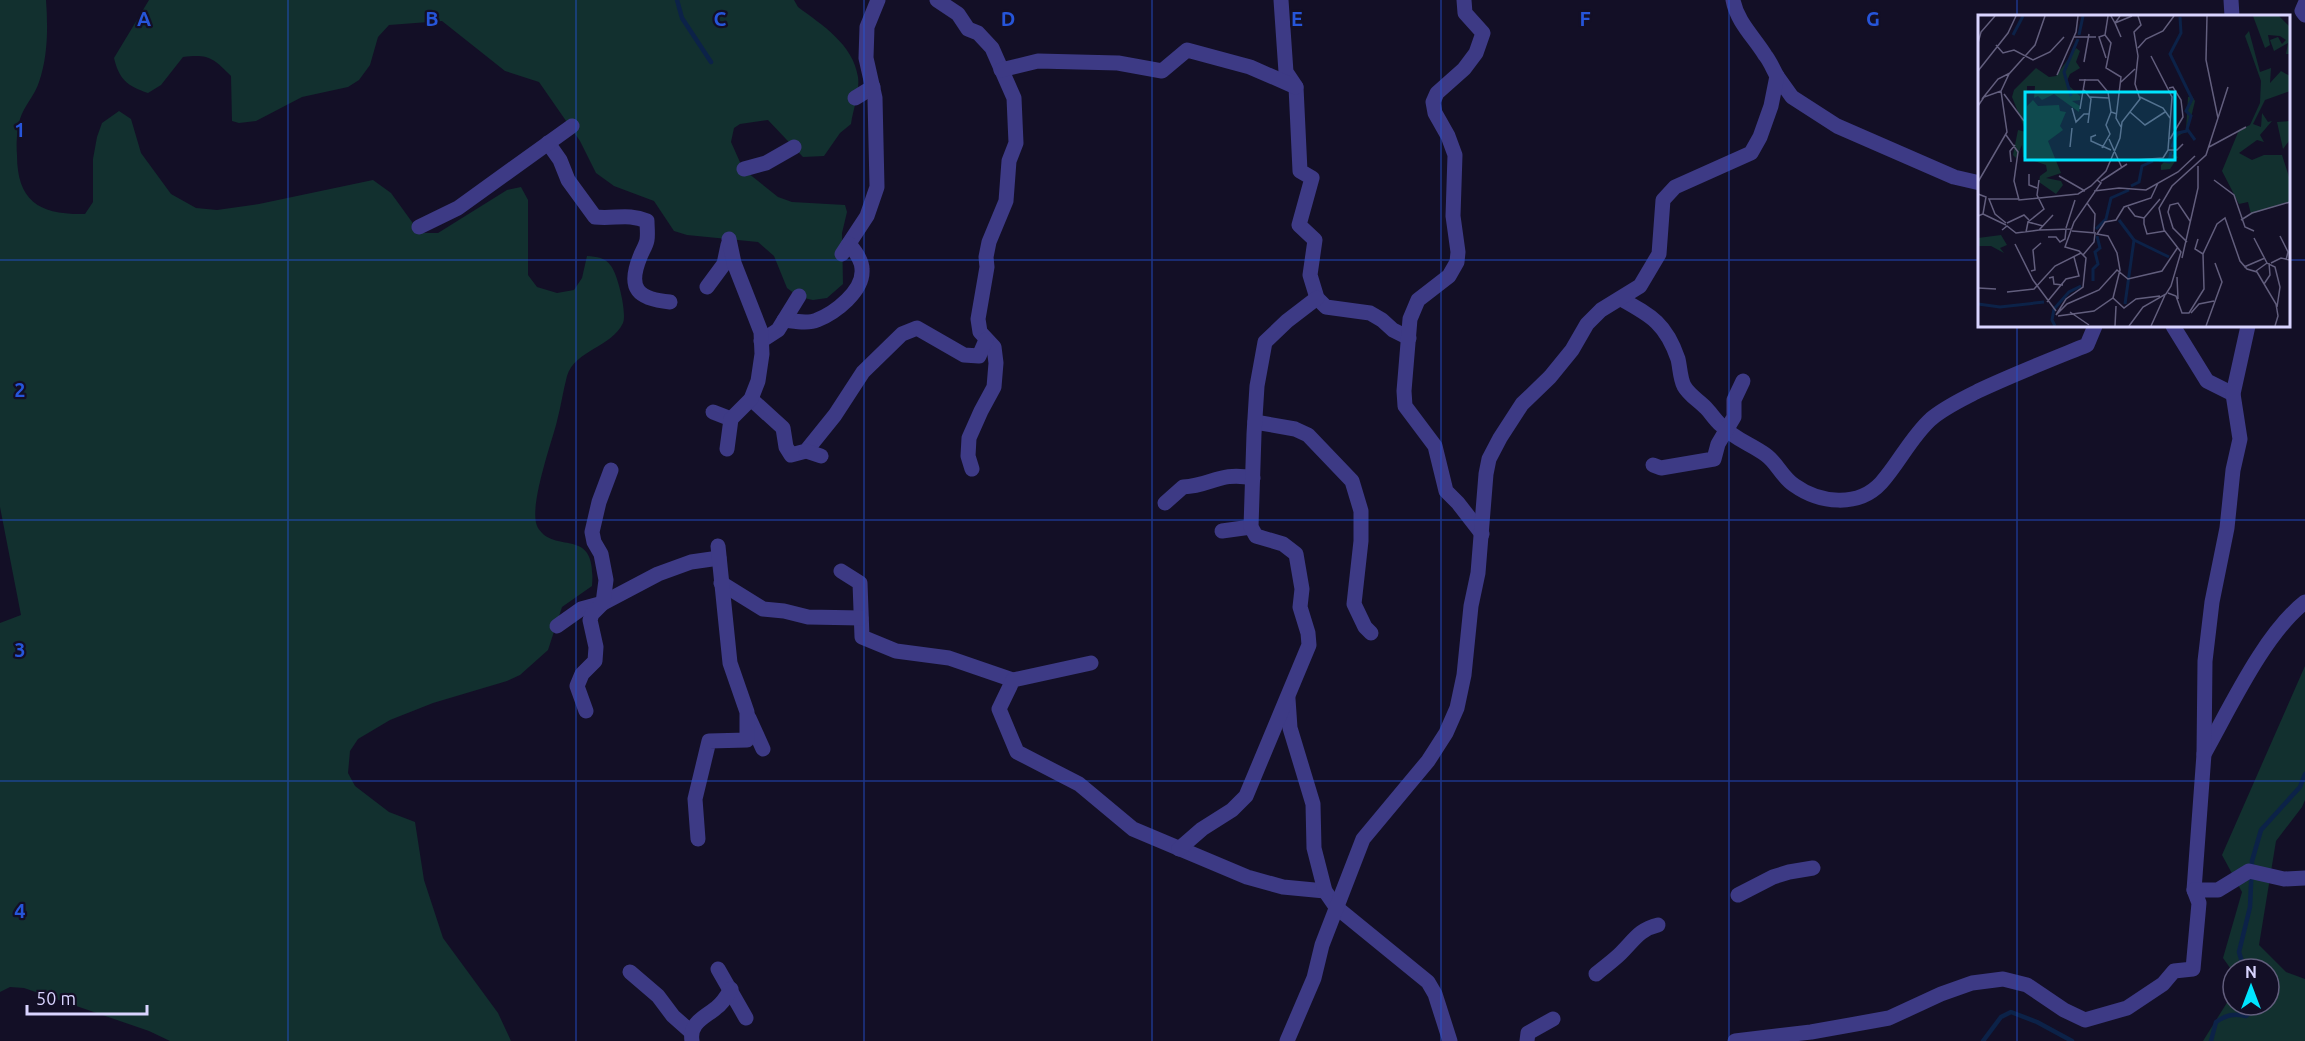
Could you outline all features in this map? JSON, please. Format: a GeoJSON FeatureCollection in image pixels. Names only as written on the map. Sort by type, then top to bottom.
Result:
{"type":"FeatureCollection","features":[{"type":"Feature","properties":{"kind":"street"},"geometry":{"type":"LineString","coordinates":[[784,320],[816,321],[838,307],[857,289],[863,270],[856,253],[846,249],[867,216],[877,187],[878,159],[873,87],[866,58],[867,27],[878,0]]}},
{"type":"Feature","properties":{"kind":"street"},"geometry":{"type":"LineString","coordinates":[[937,0],[958,14],[968,29],[978,33],[992,48],[1014,98],[1016,143],[1009,161],[1006,201],[989,242],[978,319],[980,332],[994,347],[996,363],[994,387],[969,438],[968,456],[972,470]]}},
{"type":"Feature","properties":{"kind":"street"},"geometry":{"type":"LineString","coordinates":[[1281,0],[1286,72],[1296,87],[1300,171],[1312,178],[1299,225],[1315,240],[1310,275],[1317,298],[1326,307],[1370,314],[1409,338]]}},
{"type":"Feature","properties":{"kind":"street"},"geometry":{"type":"LineString","coordinates":[[1464,0],[1465,13],[1483,33],[1476,53],[1464,69],[1437,93],[1433,102],[1435,114],[1448,136],[1455,155],[1452,196],[1458,252],[1449,276],[1418,300],[1410,319],[1404,406],[1435,446],[1446,491],[1482,534]]}},
{"type":"Feature","properties":{"kind":"street"},"geometry":{"type":"LineString","coordinates":[[1733,0],[1734,9],[1747,32],[1765,54],[1792,97],[1837,126],[1954,177],[1978,183]]}},
{"type":"Feature","properties":{"kind":"street"},"geometry":{"type":"LineString","coordinates":[[2231,0],[2232,15]]}},
{"type":"Feature","properties":{"kind":"street"},"geometry":{"type":"LineString","coordinates":[[2305,4],[2302,11],[2305,15]]}},
{"type":"Feature","properties":{"kind":"street"},"geometry":{"type":"LineString","coordinates":[[1001,70],[1038,61],[1118,63],[1162,71],[1187,50],[1250,67],[1296,87]]}},
{"type":"Feature","properties":{"kind":"street"},"geometry":{"type":"LineString","coordinates":[[1287,1041],[1314,978],[1322,945],[1363,839],[1428,761],[1446,733],[1456,708],[1464,675],[1489,459],[1522,404],[1550,377],[1572,350],[1587,324],[1601,310],[1640,286],[1659,254],[1663,201],[1675,187],[1751,153],[1760,137],[1771,106],[1777,76]]}},
{"type":"Feature","properties":{"kind":"street"},"geometry":{"type":"LineString","coordinates":[[855,98],[873,87]]}},
{"type":"Feature","properties":{"kind":"street"},"geometry":{"type":"LineString","coordinates":[[419,227],[458,208],[572,126]]}},
{"type":"Feature","properties":{"kind":"street"},"geometry":{"type":"LineString","coordinates":[[548,143],[560,160],[568,180],[595,217],[611,219],[634,215],[647,221],[647,239],[635,271],[634,285],[641,296],[670,302]]}},
{"type":"Feature","properties":{"kind":"street"},"geometry":{"type":"LineString","coordinates":[[744,169],[766,163],[794,147]]}},
{"type":"Feature","properties":{"kind":"street"},"geometry":{"type":"LineString","coordinates":[[707,287],[724,264],[729,239],[734,262],[761,332],[761,341],[758,381],[752,399],[731,419],[727,449]]}},
{"type":"Feature","properties":{"kind":"street"},"geometry":{"type":"LineString","coordinates":[[761,341],[778,330],[799,296]]}},
{"type":"Feature","properties":{"kind":"street"},"geometry":{"type":"LineString","coordinates":[[1179,849],[1202,829],[1242,802],[1309,645],[1300,607],[1302,589],[1298,563],[1293,550],[1283,544],[1256,536],[1251,527],[1257,386],[1265,342],[1287,321],[1317,298]]}},
{"type":"Feature","properties":{"kind":"street"},"geometry":{"type":"LineString","coordinates":[[1621,299],[1652,317],[1672,342],[1682,384],[1689,394],[1707,409],[1726,430],[1768,456],[1795,486],[1816,496],[1840,501],[1859,499],[1880,484],[1900,455],[1931,419],[1958,401],[2087,345],[2095,327]]}},
{"type":"Feature","properties":{"kind":"street"},"geometry":{"type":"LineString","coordinates":[[2174,327],[2207,381],[2233,394]]}},
{"type":"Feature","properties":{"kind":"street"},"geometry":{"type":"LineString","coordinates":[[1735,1041],[1811,1032],[1889,1018],[1941,994],[1972,983],[2003,979],[2027,985],[2064,1010],[2085,1020],[2127,1008],[2163,984],[2174,971],[2193,969],[2199,903],[2194,890],[2204,754],[2205,661],[2211,602],[2227,528],[2233,470],[2240,440],[2233,394],[2248,327]]}},
{"type":"Feature","properties":{"kind":"street"},"geometry":{"type":"LineString","coordinates":[[752,399],[783,428],[786,447],[791,455],[814,454],[835,415],[863,372],[902,334],[917,328],[964,355],[979,356],[986,340]]}},
{"type":"Feature","properties":{"kind":"street"},"geometry":{"type":"LineString","coordinates":[[1653,465],[1661,468],[1714,459],[1718,444],[1734,417],[1734,400],[1743,381]]}},
{"type":"Feature","properties":{"kind":"street"},"geometry":{"type":"LineString","coordinates":[[713,412],[731,419]]}},
{"type":"Feature","properties":{"kind":"street"},"geometry":{"type":"LineString","coordinates":[[1255,422],[1295,429],[1308,435],[1352,481],[1361,511],[1361,541],[1354,604],[1365,627],[1371,633]]}},
{"type":"Feature","properties":{"kind":"street"},"geometry":{"type":"LineString","coordinates":[[586,711],[577,686],[582,674],[595,661],[596,647],[590,620],[592,614],[603,603],[606,579],[601,554],[594,542],[592,532],[599,502],[611,470]]}},
{"type":"Feature","properties":{"kind":"street"},"geometry":{"type":"LineString","coordinates":[[1165,503],[1183,487],[1197,487],[1211,480],[1231,475],[1253,478]]}},
{"type":"Feature","properties":{"kind":"street"},"geometry":{"type":"LineString","coordinates":[[1221,531],[1251,527]]}},
{"type":"Feature","properties":{"kind":"street"},"geometry":{"type":"LineString","coordinates":[[557,626],[581,609],[603,603],[658,574],[719,552],[730,663],[763,749]]}},
{"type":"Feature","properties":{"kind":"street"},"geometry":{"type":"LineString","coordinates":[[841,571],[860,583],[862,637],[896,651],[949,658],[1013,680],[1091,663]]}},
{"type":"Feature","properties":{"kind":"street"},"geometry":{"type":"LineString","coordinates":[[721,583],[763,609],[808,617],[861,618]]}},
{"type":"Feature","properties":{"kind":"street"},"geometry":{"type":"LineString","coordinates":[[2204,754],[2252,668],[2295,610],[2305,602]]}},
{"type":"Feature","properties":{"kind":"street"},"geometry":{"type":"LineString","coordinates":[[1013,680],[999,709],[1017,752],[1079,784],[1133,829],[1247,877],[1283,887],[1325,891]]}},
{"type":"Feature","properties":{"kind":"street"},"geometry":{"type":"LineString","coordinates":[[1287,694],[1290,728],[1313,804],[1314,848],[1320,880],[1325,891],[1336,907],[1428,982],[1435,994],[1450,1041]]}},
{"type":"Feature","properties":{"kind":"street"},"geometry":{"type":"LineString","coordinates":[[698,839],[695,799],[702,743],[747,740],[747,712]]}},
{"type":"Feature","properties":{"kind":"street"},"geometry":{"type":"LineString","coordinates":[[1738,895],[1773,877],[1813,868]]}},
{"type":"Feature","properties":{"kind":"street"},"geometry":{"type":"LineString","coordinates":[[2194,890],[2218,890],[2249,871],[2284,879],[2305,878]]}},
{"type":"Feature","properties":{"kind":"street"},"geometry":{"type":"LineString","coordinates":[[1596,975],[1627,947],[1636,935],[1649,927],[1659,925]]}},
{"type":"Feature","properties":{"kind":"street"},"geometry":{"type":"LineString","coordinates":[[718,969],[746,1018]]}},
{"type":"Feature","properties":{"kind":"street"},"geometry":{"type":"LineString","coordinates":[[630,972],[658,996],[692,1037]]}},
{"type":"Feature","properties":{"kind":"street"},"geometry":{"type":"LineString","coordinates":[[692,1037],[696,1024],[716,1008],[731,989]]}},
{"type":"Feature","properties":{"kind":"street"},"geometry":{"type":"LineString","coordinates":[[1527,1041],[1528,1033],[1553,1019]]}},
{"type":"Feature","properties":{"kind":"green space"},"geometry":{"type":"Polygon","coordinates":[[[0,0],[46,0],[46,52],[42,72],[37,87],[20,119],[17,132],[18,171],[21,184],[27,195],[44,208],[55,212],[85,214],[93,202],[93,159],[97,137],[102,123],[119,111],[131,119],[141,153],[171,194],[196,208],[217,210],[259,204],[373,180],[391,193],[420,233],[438,233],[507,190],[521,187],[528,200],[528,275],[537,287],[557,293],[574,290],[582,278],[587,256],[603,259],[614,271],[623,303],[623,323],[611,338],[585,354],[571,367],[541,476],[535,519],[538,528],[546,536],[574,544],[588,555],[592,567],[592,586],[562,607],[548,650],[520,675],[433,703],[390,720],[358,739],[350,751],[348,773],[355,786],[389,812],[415,822],[424,880],[443,938],[498,1013],[511,1041],[170,1041],[149,1031],[24,988],[10,987],[0,992],[0,623],[21,615],[0,507],[0,0]]]}},
{"type":"Feature","properties":{"kind":"green space"},"geometry":{"type":"Polygon","coordinates":[[[149,0],[794,0],[798,7],[835,36],[855,65],[858,88],[851,124],[840,133],[824,156],[803,157],[768,120],[740,124],[734,128],[731,142],[743,169],[778,197],[792,202],[845,205],[847,212],[842,233],[843,284],[827,298],[813,300],[799,297],[787,288],[774,256],[758,242],[687,235],[674,231],[654,201],[614,186],[596,173],[580,141],[539,82],[505,71],[442,21],[389,25],[378,37],[370,65],[359,80],[348,87],[302,97],[256,121],[239,123],[232,121],[231,76],[220,65],[205,57],[183,57],[161,85],[148,93],[135,88],[121,76],[114,58],[149,0]]]}},
{"type":"Feature","properties":{"kind":"green space"},"geometry":{"type":"Polygon","coordinates":[[[2305,666],[2305,800],[2276,841],[2259,945],[2271,957],[2223,957],[2242,892],[2222,855],[2305,666]]]}},
{"type":"Feature","properties":{"kind":"green space"},"geometry":{"type":"Polygon","coordinates":[[[2281,967],[2286,972],[2305,979],[2305,1041],[2203,1041],[2221,1012],[2221,1017],[2281,1017],[2281,967]]]}},
{"type":"Feature","properties":{"kind":"waterway"},"geometry":{"type":"LineString","coordinates":[[677,0],[682,18],[711,62]]}},
{"type":"Feature","properties":{"kind":"waterway"},"geometry":{"type":"LineString","coordinates":[[2240,957],[2239,952],[2250,907],[2252,861],[2261,830],[2300,787],[2305,774]]}},
{"type":"Feature","properties":{"kind":"waterway"},"geometry":{"type":"LineString","coordinates":[[1983,1041],[2001,1017],[2011,1012],[2037,1022],[2072,1041]]}},
{"type":"Feature","properties":{"kind":"waterway"},"geometry":{"type":"LineString","coordinates":[[2211,1041],[2216,1022],[2225,1017]]}}]}
